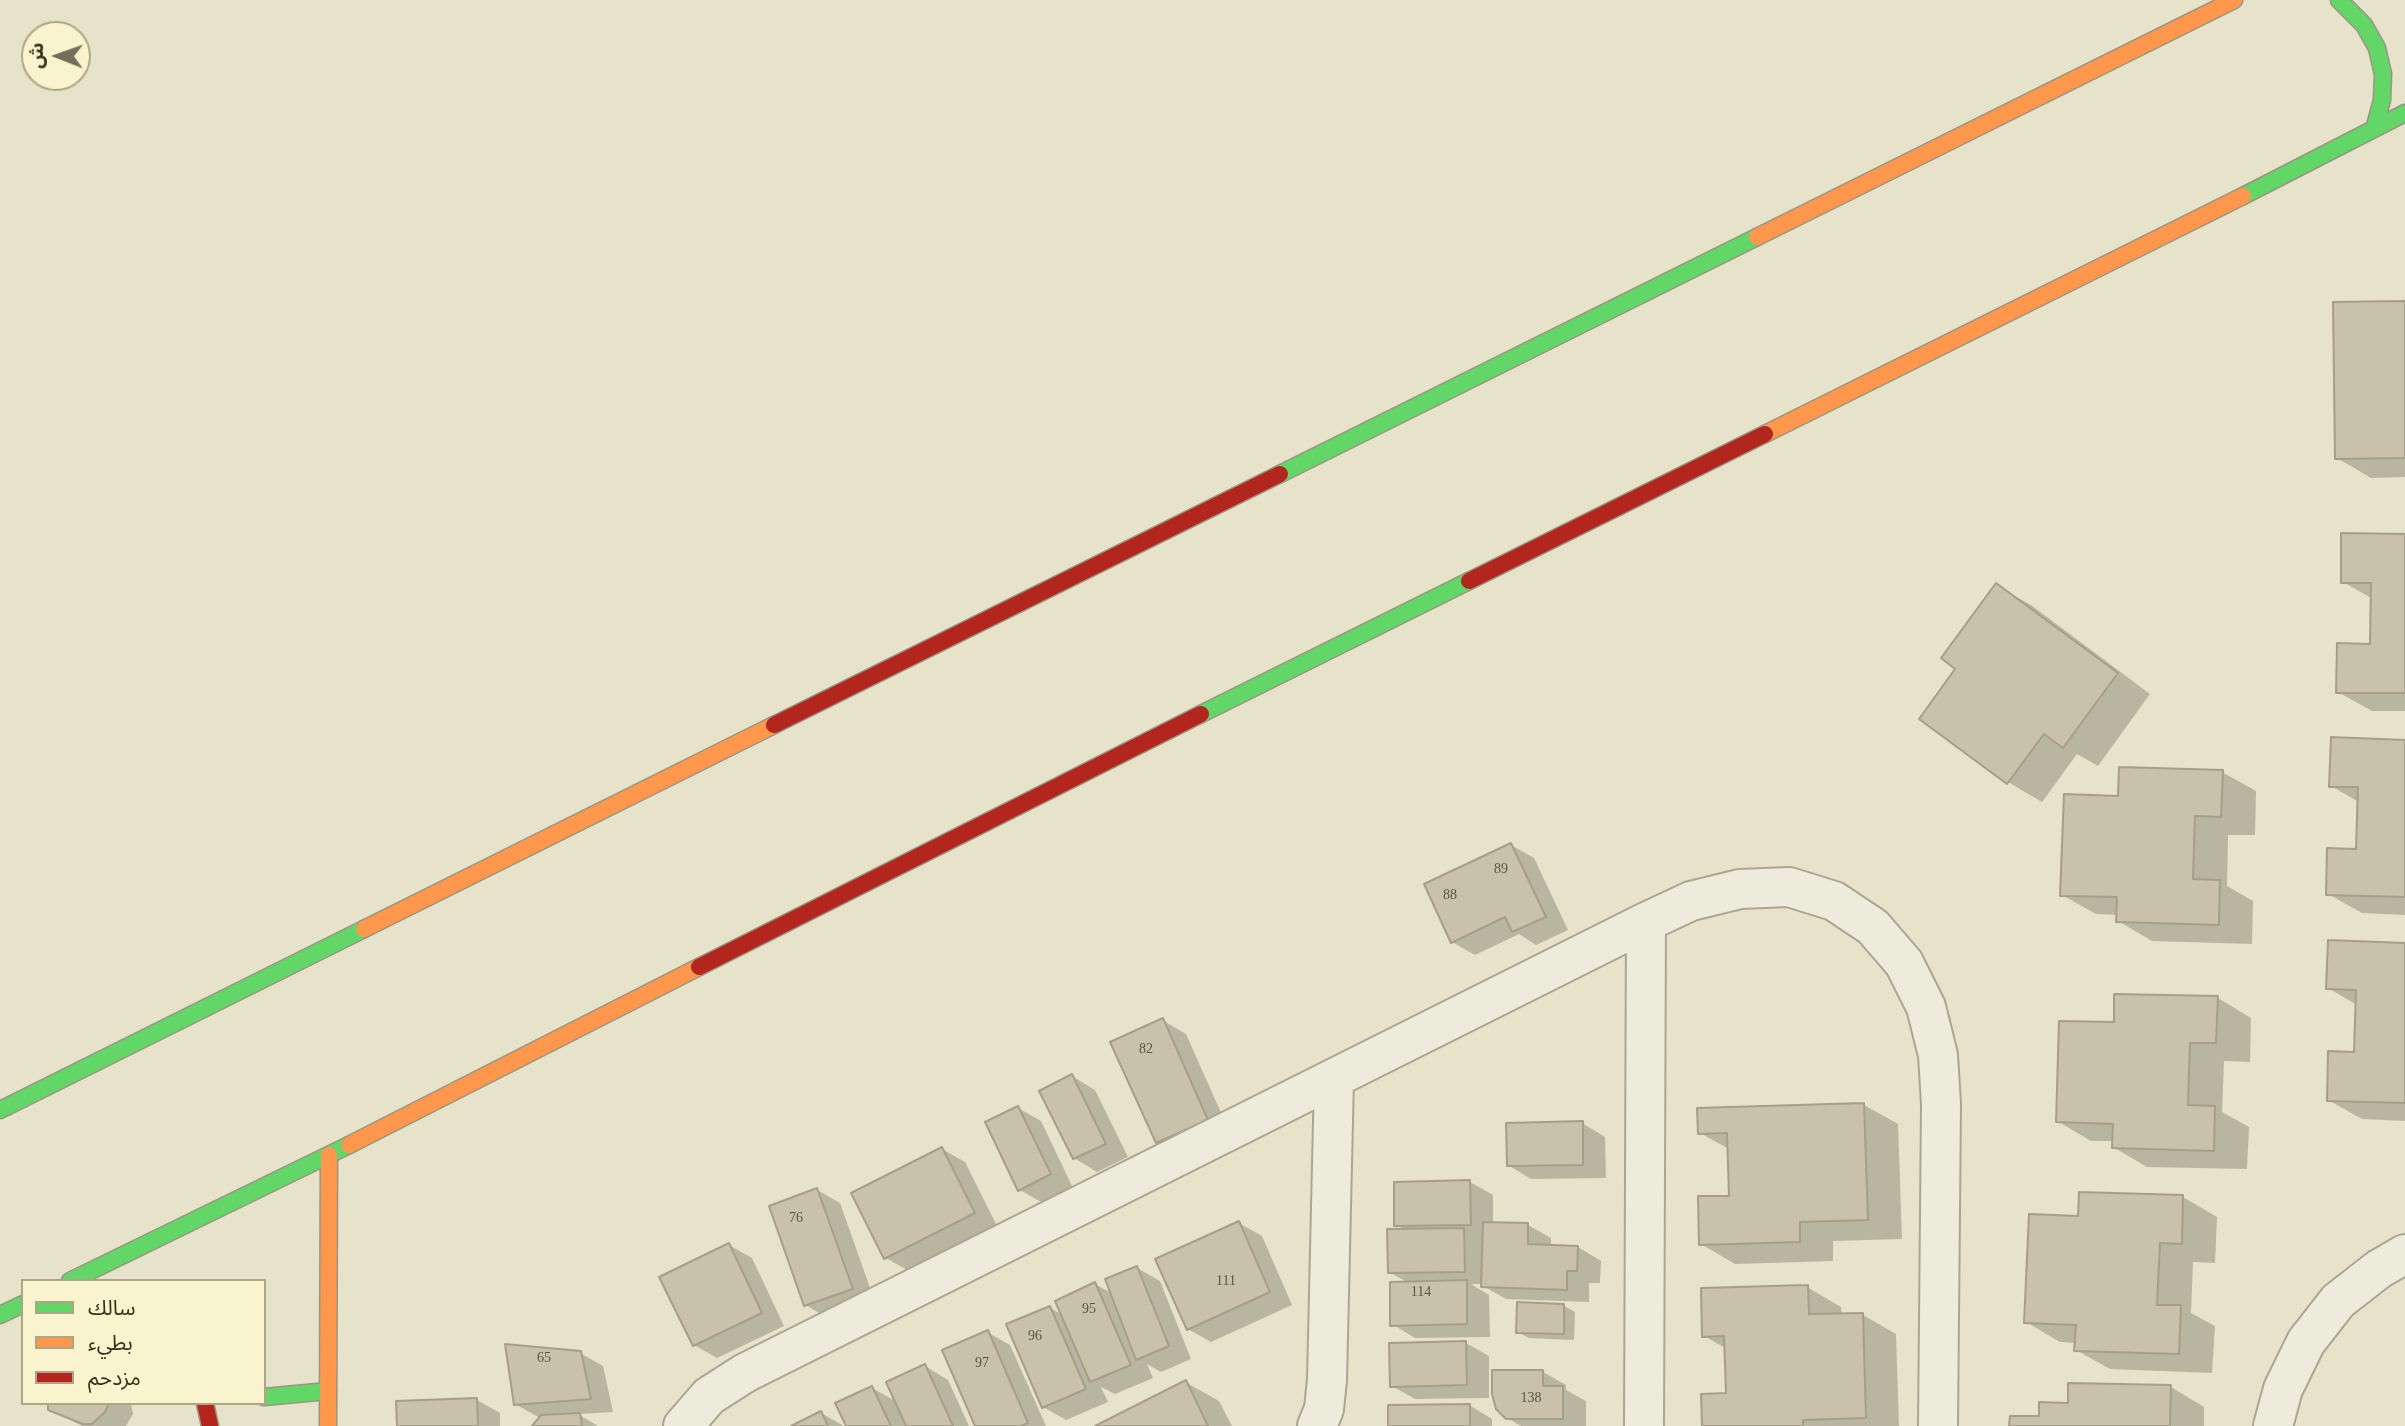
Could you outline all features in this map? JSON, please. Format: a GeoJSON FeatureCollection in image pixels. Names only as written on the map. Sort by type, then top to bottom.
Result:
{"type":"FeatureCollection","features":[{"type":"Feature","properties":{"kind":"street"},"geometry":{"type":"LineString","coordinates":[[0,1110],[2234,0]]}},
{"type":"Feature","properties":{"kind":"street"},"geometry":{"type":"LineString","coordinates":[[2339,0],[2364,24],[2377,48],[2383,74],[2382,100],[2375,126]]}},
{"type":"Feature","properties":{"kind":"street"},"geometry":{"type":"LineString","coordinates":[[74,1279],[329,1155],[998,814],[2165,235],[2405,113]]}},
{"type":"Feature","properties":{"kind":"street"},"geometry":{"type":"LineString","coordinates":[[683,1426],[709,1396],[745,1373],[1646,922],[1691,901],[1740,889],[1789,887],[1834,901],[1873,927],[1904,963],[1926,1007],[1938,1055],[1941,1104],[1938,1426]]}},
{"type":"Feature","properties":{"kind":"street"},"geometry":{"type":"LineString","coordinates":[[1644,1426],[1646,922]]}},
{"type":"Feature","properties":{"kind":"street"},"geometry":{"type":"LineString","coordinates":[[1317,1426],[1324,1409],[1327,1380],[1334,1078]]}},
{"type":"Feature","properties":{"kind":"street"},"geometry":{"type":"LineString","coordinates":[[328,1426],[329,1155]]}},
{"type":"Feature","properties":{"kind":"street"},"geometry":{"type":"LineString","coordinates":[[2273,1426],[2283,1389],[2306,1342],[2339,1301],[2379,1269],[2405,1255]]}},
{"type":"Feature","properties":{"kind":"street"},"geometry":{"type":"LineString","coordinates":[[91,1270],[105,1279]]}},
{"type":"Feature","properties":{"kind":"street"},"geometry":{"type":"LineString","coordinates":[[0,1315],[21,1305]]}},
{"type":"Feature","properties":{"kind":"street"},"geometry":{"type":"LineString","coordinates":[[266,1397],[328,1391]]}},
{"type":"Feature","properties":{"kind":"street"},"geometry":{"type":"LineString","coordinates":[[205,1405],[210,1426]]}},
{"type":"Feature","properties":{"kind":"building"},"geometry":{"type":"Polygon","coordinates":[[[2405,301],[2405,458],[2335,459],[2333,302],[2405,301]]]}},
{"type":"Feature","properties":{"kind":"building"},"geometry":{"type":"Polygon","coordinates":[[[2341,533],[2405,534],[2405,693],[2336,693],[2337,643],[2370,644],[2371,583],[2341,583],[2341,533]]]}},
{"type":"Feature","properties":{"kind":"building"},"geometry":{"type":"Polygon","coordinates":[[[1996,583],[2118,673],[2063,748],[2044,734],[2007,784],[1919,719],[1955,669],[1941,658],[1996,583]]]}},
{"type":"Feature","properties":{"kind":"building"},"geometry":{"type":"Polygon","coordinates":[[[2331,737],[2405,740],[2405,897],[2326,895],[2327,848],[2356,849],[2358,787],[2329,787],[2331,737]]]}},
{"type":"Feature","properties":{"kind":"building"},"geometry":{"type":"Polygon","coordinates":[[[2119,767],[2223,770],[2221,817],[2195,816],[2193,879],[2220,880],[2219,925],[2116,922],[2117,897],[2060,896],[2064,794],[2118,796],[2119,767]]]}},
{"type":"Feature","properties":{"kind":"building"},"geometry":{"type":"Polygon","coordinates":[[[1511,843],[1546,917],[1512,932],[1505,917],[1451,943],[1424,884],[1511,843]]]}},
{"type":"Feature","properties":{"kind":"building"},"geometry":{"type":"Polygon","coordinates":[[[2328,940],[2405,943],[2405,1103],[2327,1101],[2328,1051],[2354,1052],[2356,990],[2326,989],[2328,940]]]}},
{"type":"Feature","properties":{"kind":"building"},"geometry":{"type":"Polygon","coordinates":[[[2114,994],[2218,996],[2216,1043],[2190,1043],[2188,1105],[2215,1106],[2214,1151],[2112,1148],[2113,1124],[2056,1122],[2059,1021],[2114,1022],[2114,994]]]}},
{"type":"Feature","properties":{"kind":"building"},"geometry":{"type":"Polygon","coordinates":[[[1163,1018],[1208,1120],[1156,1143],[1110,1042],[1163,1018]]]}},
{"type":"Feature","properties":{"kind":"building"},"geometry":{"type":"Polygon","coordinates":[[[1072,1074],[1106,1144],[1073,1159],[1039,1091],[1072,1074]]]}},
{"type":"Feature","properties":{"kind":"building"},"geometry":{"type":"Polygon","coordinates":[[[1864,1103],[1868,1220],[1800,1222],[1800,1242],[1699,1245],[1698,1196],[1729,1196],[1727,1133],[1698,1134],[1697,1108],[1864,1103]]]}},
{"type":"Feature","properties":{"kind":"building"},"geometry":{"type":"Polygon","coordinates":[[[1018,1106],[1051,1174],[1018,1191],[985,1122],[1018,1106]]]}},
{"type":"Feature","properties":{"kind":"building"},"geometry":{"type":"Polygon","coordinates":[[[1583,1121],[1583,1165],[1507,1166],[1506,1123],[1583,1121]]]}},
{"type":"Feature","properties":{"kind":"building"},"geometry":{"type":"Polygon","coordinates":[[[942,1147],[975,1213],[884,1259],[851,1193],[942,1147]]]}},
{"type":"Feature","properties":{"kind":"building"},"geometry":{"type":"Polygon","coordinates":[[[1470,1180],[1471,1225],[1394,1226],[1394,1182],[1470,1180]]]}},
{"type":"Feature","properties":{"kind":"building"},"geometry":{"type":"Polygon","coordinates":[[[817,1188],[853,1289],[804,1306],[769,1206],[817,1188]]]}},
{"type":"Feature","properties":{"kind":"building"},"geometry":{"type":"Polygon","coordinates":[[[2079,1192],[2183,1195],[2182,1244],[2160,1243],[2157,1305],[2181,1305],[2179,1354],[2074,1351],[2076,1325],[2024,1323],[2029,1214],[2078,1216],[2079,1192]]]}},
{"type":"Feature","properties":{"kind":"building"},"geometry":{"type":"Polygon","coordinates":[[[1239,1221],[1270,1292],[1187,1330],[1155,1259],[1239,1221]]]}},
{"type":"Feature","properties":{"kind":"building"},"geometry":{"type":"Polygon","coordinates":[[[1483,1222],[1528,1223],[1528,1244],[1578,1246],[1577,1271],[1567,1271],[1567,1290],[1481,1287],[1483,1222]]]}},
{"type":"Feature","properties":{"kind":"building"},"geometry":{"type":"Polygon","coordinates":[[[1464,1228],[1465,1272],[1388,1273],[1387,1229],[1464,1228]]]}},
{"type":"Feature","properties":{"kind":"building"},"geometry":{"type":"Polygon","coordinates":[[[729,1243],[762,1313],[693,1346],[659,1277],[729,1243]]]}},
{"type":"Feature","properties":{"kind":"building"},"geometry":{"type":"Polygon","coordinates":[[[1137,1266],[1169,1346],[1136,1360],[1105,1279],[1137,1266]]]}},
{"type":"Feature","properties":{"kind":"building"},"geometry":{"type":"Polygon","coordinates":[[[1467,1280],[1467,1324],[1390,1326],[1390,1282],[1467,1280]]]}},
{"type":"Feature","properties":{"kind":"building"},"geometry":{"type":"Polygon","coordinates":[[[1095,1282],[1131,1365],[1090,1382],[1055,1301],[1095,1282]]]}},
{"type":"Feature","properties":{"kind":"building"},"geometry":{"type":"Polygon","coordinates":[[[1808,1285],[1809,1314],[1863,1313],[1866,1418],[1803,1420],[1803,1426],[1702,1426],[1701,1394],[1726,1393],[1724,1336],[1702,1337],[1701,1288],[1808,1285]]]}},
{"type":"Feature","properties":{"kind":"building"},"geometry":{"type":"Polygon","coordinates":[[[1517,1302],[1564,1304],[1564,1334],[1516,1333],[1517,1302]]]}},
{"type":"Feature","properties":{"kind":"building"},"geometry":{"type":"Polygon","coordinates":[[[1050,1306],[1086,1389],[1042,1408],[1006,1324],[1050,1306]]]}},
{"type":"Feature","properties":{"kind":"building"},"geometry":{"type":"Polygon","coordinates":[[[988,1330],[1028,1423],[1021,1426],[975,1426],[942,1350],[988,1330]]]}},
{"type":"Feature","properties":{"kind":"building"},"geometry":{"type":"Polygon","coordinates":[[[1466,1341],[1467,1385],[1390,1387],[1389,1343],[1466,1341]]]}},
{"type":"Feature","properties":{"kind":"building"},"geometry":{"type":"Polygon","coordinates":[[[505,1344],[581,1351],[591,1399],[514,1405],[505,1344]]]}},
{"type":"Feature","properties":{"kind":"building"},"geometry":{"type":"Polygon","coordinates":[[[925,1364],[953,1426],[906,1426],[886,1382],[925,1364]]]}},
{"type":"Feature","properties":{"kind":"building"},"geometry":{"type":"Polygon","coordinates":[[[1492,1370],[1543,1370],[1543,1386],[1563,1386],[1563,1419],[1506,1419],[1496,1409],[1492,1394],[1492,1370]]]}},
{"type":"Feature","properties":{"kind":"building"},"geometry":{"type":"Polygon","coordinates":[[[1186,1380],[1208,1426],[1095,1426],[1186,1380]]]}},
{"type":"Feature","properties":{"kind":"building"},"geometry":{"type":"Polygon","coordinates":[[[2068,1383],[2171,1385],[2170,1426],[2009,1426],[2010,1416],[2039,1416],[2039,1402],[2068,1403],[2068,1383]]]}},
{"type":"Feature","properties":{"kind":"building"},"geometry":{"type":"Polygon","coordinates":[[[872,1386],[891,1426],[846,1426],[835,1403],[872,1386]]]}},
{"type":"Feature","properties":{"kind":"building"},"geometry":{"type":"Polygon","coordinates":[[[477,1398],[478,1426],[397,1426],[396,1401],[477,1398]]]}},
{"type":"Feature","properties":{"kind":"building"},"geometry":{"type":"Polygon","coordinates":[[[1470,1404],[1470,1426],[1388,1426],[1388,1405],[1470,1404]]]}},
{"type":"Feature","properties":{"kind":"building"},"geometry":{"type":"Polygon","coordinates":[[[48,1405],[108,1405],[105,1412],[92,1424],[83,1424],[48,1410],[48,1405]]]}},
{"type":"Feature","properties":{"kind":"building"},"geometry":{"type":"Polygon","coordinates":[[[821,1411],[828,1426],[791,1426],[821,1411]]]}},
{"type":"Feature","properties":{"kind":"building"},"geometry":{"type":"Polygon","coordinates":[[[580,1413],[582,1426],[532,1426],[541,1415],[580,1413]]]}},
{"type":"Feature","properties":{"kind":"traffic: fast"},"geometry":{"type":"LineString","coordinates":[[2339,0],[2364,25],[2377,48],[2383,74],[2382,100],[2375,126]]}},
{"type":"Feature","properties":{"kind":"traffic: fast"},"geometry":{"type":"LineString","coordinates":[[2243,196],[2405,113]]}},
{"type":"Feature","properties":{"kind":"traffic: fast"},"geometry":{"type":"LineString","coordinates":[[1280,474],[1757,237]]}},
{"type":"Feature","properties":{"kind":"traffic: fast"},"geometry":{"type":"LineString","coordinates":[[1201,714],[1469,581]]}},
{"type":"Feature","properties":{"kind":"traffic: fast"},"geometry":{"type":"LineString","coordinates":[[0,1110],[364,929]]}},
{"type":"Feature","properties":{"kind":"traffic: fast"},"geometry":{"type":"LineString","coordinates":[[74,1279],[349,1145]]}},
{"type":"Feature","properties":{"kind":"traffic: fast"},"geometry":{"type":"LineString","coordinates":[[0,1315],[21,1305]]}},
{"type":"Feature","properties":{"kind":"traffic: fast"},"geometry":{"type":"LineString","coordinates":[[266,1397],[328,1391]]}},
{"type":"Feature","properties":{"kind":"traffic: slow"},"geometry":{"type":"LineString","coordinates":[[1757,237],[2234,0]]}},
{"type":"Feature","properties":{"kind":"traffic: slow"},"geometry":{"type":"LineString","coordinates":[[1765,434],[2243,196]]}},
{"type":"Feature","properties":{"kind":"traffic: slow"},"geometry":{"type":"LineString","coordinates":[[364,929],[774,725]]}},
{"type":"Feature","properties":{"kind":"traffic: slow"},"geometry":{"type":"LineString","coordinates":[[349,1145],[699,967]]}},
{"type":"Feature","properties":{"kind":"traffic: slow"},"geometry":{"type":"LineString","coordinates":[[328,1426],[329,1155]]}},
{"type":"Feature","properties":{"kind":"traffic: jam"},"geometry":{"type":"LineString","coordinates":[[1469,581],[1765,434]]}},
{"type":"Feature","properties":{"kind":"traffic: jam"},"geometry":{"type":"LineString","coordinates":[[774,725],[1280,474]]}},
{"type":"Feature","properties":{"kind":"traffic: jam"},"geometry":{"type":"LineString","coordinates":[[699,967],[1201,714]]}},
{"type":"Feature","properties":{"kind":"traffic: jam"},"geometry":{"type":"LineString","coordinates":[[205,1405],[210,1426]]}}]}
